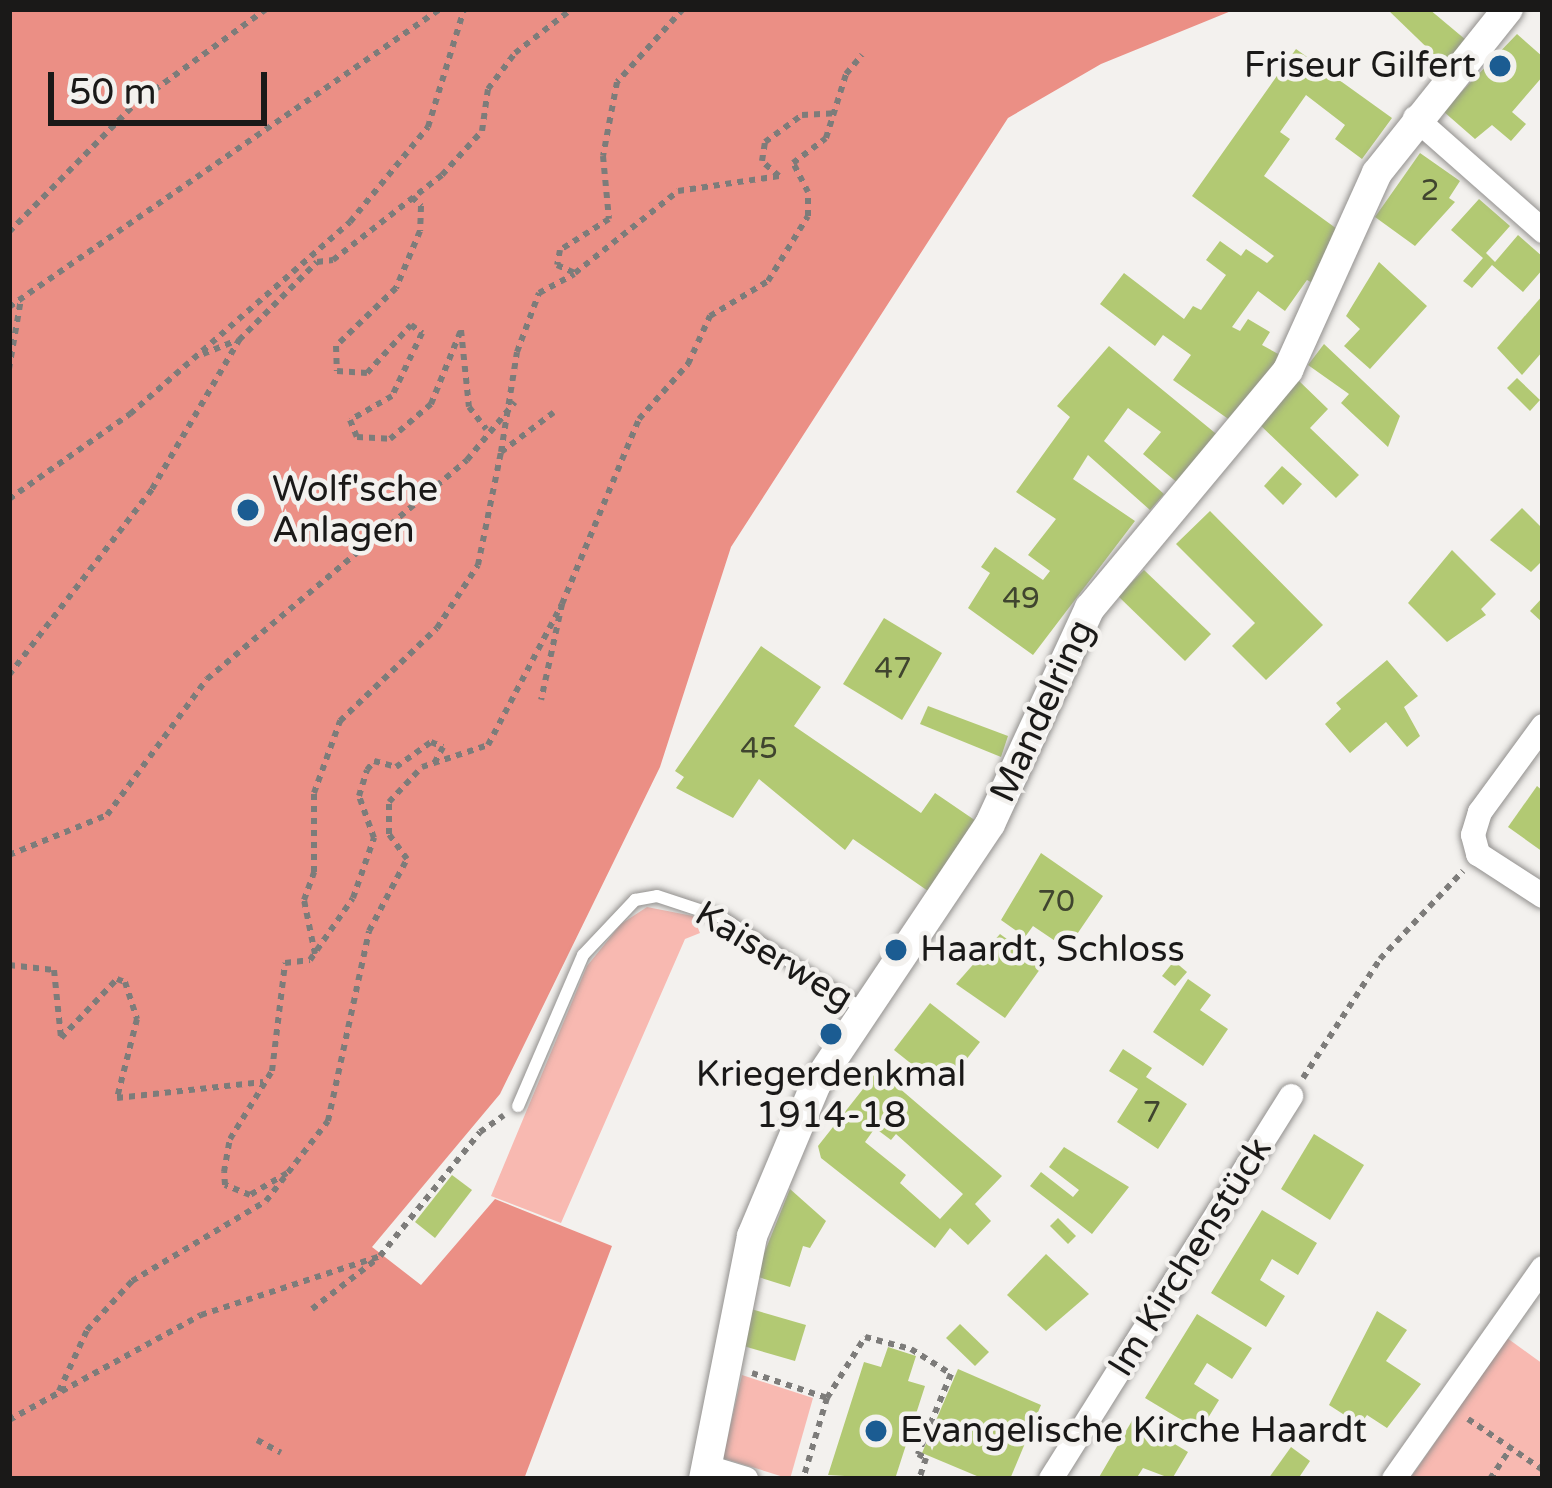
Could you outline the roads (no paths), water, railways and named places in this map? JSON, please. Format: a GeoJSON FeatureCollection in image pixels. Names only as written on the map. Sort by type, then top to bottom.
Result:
{"type":"FeatureCollection","features":[{"type":"Feature","properties":{"kind":"street","name":"Mandelring"},"geometry":{"type":"LineString","coordinates":[[705,1473],[769,1183],[816,1084],[990,824],[1090,608],[1288,370],[1361,202],[1415,118],[1508,9]]}},
{"type":"Feature","properties":{"kind":"street"},"geometry":{"type":"LineString","coordinates":[[1415,118],[1543,232]]}},
{"type":"Feature","properties":{"kind":"street"},"geometry":{"type":"LineString","coordinates":[[1543,726],[1480,812],[1478,854],[1543,896]]}},
{"type":"Feature","properties":{"kind":"street","name":"Im Kirchenstück"},"geometry":{"type":"LineString","coordinates":[[1051,1479],[1291,1096]]}},
{"type":"Feature","properties":{"kind":"street"},"geometry":{"type":"LineString","coordinates":[[1394,1479],[1543,1268]]}},
{"type":"Feature","properties":{"kind":"street"},"geometry":{"type":"LineString","coordinates":[[705,1473],[746,1479]]}},
{"type":"Feature","properties":{"kind":"lane","name":"Kaiserweg"},"geometry":{"type":"LineString","coordinates":[[518,1106],[583,955],[635,900],[658,896],[721,917],[866,1011]]}},
{"type":"Feature","properties":{"kind":"place","name":"Friseur Gilfert"},"geometry":{"type":"Point","coordinates":[1500,66]}},
{"type":"Feature","properties":{"kind":"place","name":"Wolf'sche Anlagen"},"geometry":{"type":"Point","coordinates":[248,510]}},
{"type":"Feature","properties":{"kind":"place","name":"Haardt, Schloss"},"geometry":{"type":"Point","coordinates":[896,950]}},
{"type":"Feature","properties":{"kind":"place","name":"Kriegerdenkmal 1914-18"},"geometry":{"type":"Point","coordinates":[831,1034]}},
{"type":"Feature","properties":{"kind":"place","name":"Evangelische Kirche Haardt"},"geometry":{"type":"Point","coordinates":[876,1431]}}]}
